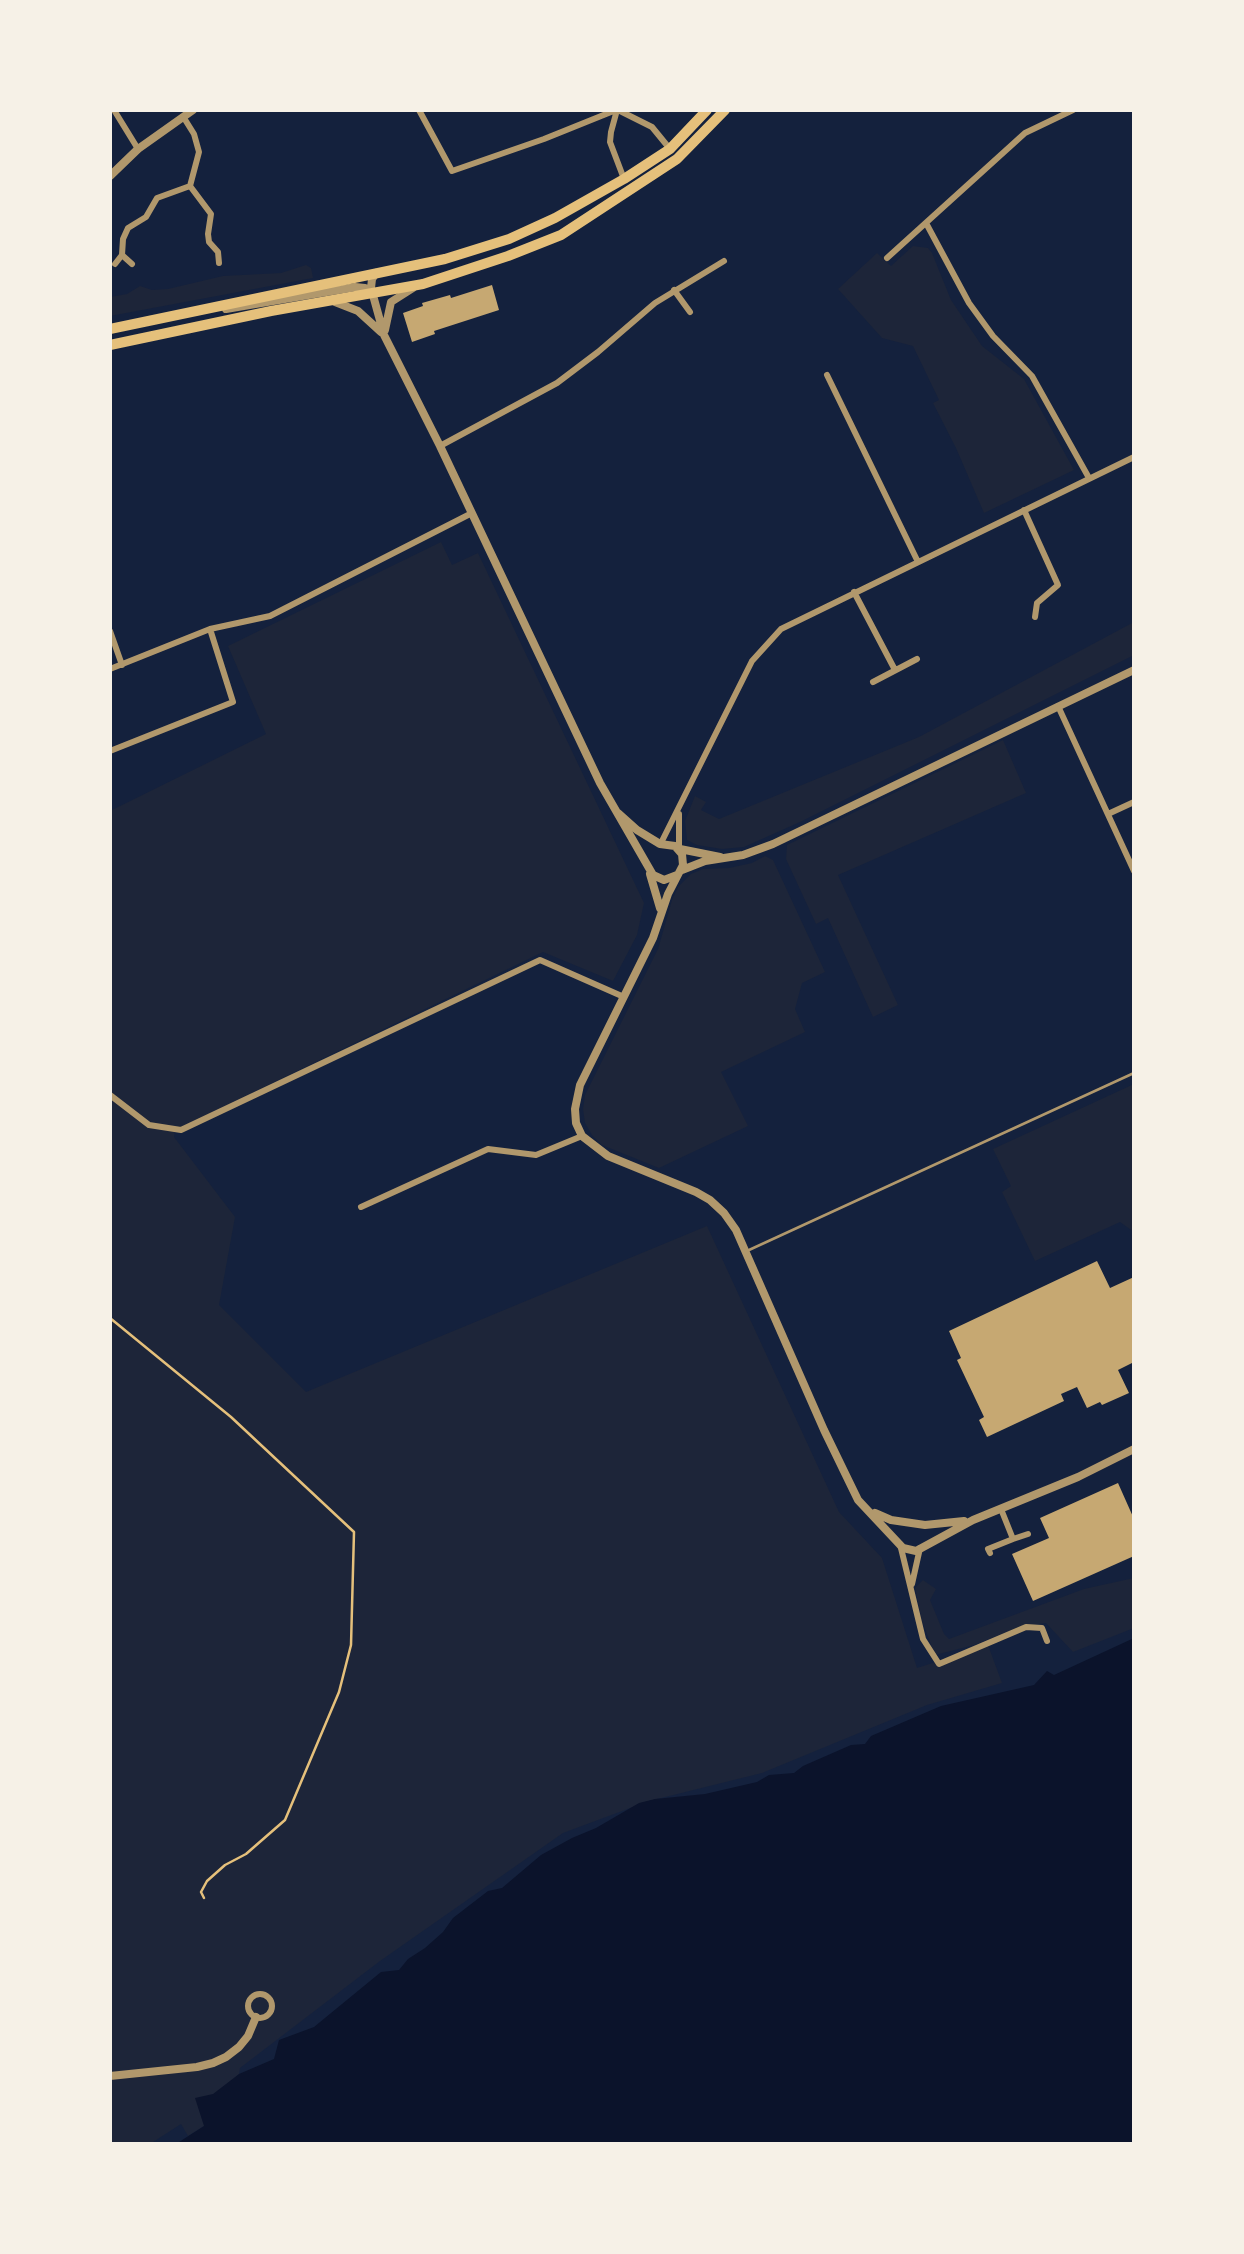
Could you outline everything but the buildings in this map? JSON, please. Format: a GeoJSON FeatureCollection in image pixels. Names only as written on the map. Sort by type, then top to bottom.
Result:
{"type":"FeatureCollection","features":[{"type":"Feature","properties":{"kind":"highway"},"geometry":{"type":"LineString","coordinates":[[110,329],[458,256],[508,238],[555,218],[624,179],[670,149],[708,110]]}},
{"type":"Feature","properties":{"kind":"highway"},"geometry":{"type":"LineString","coordinates":[[110,345],[424,284],[488,263],[561,235],[677,160],[724,110]]}},
{"type":"Feature","properties":{"kind":"street"},"geometry":{"type":"LineString","coordinates":[[114,110],[138,148]]}},
{"type":"Feature","properties":{"kind":"street"},"geometry":{"type":"LineString","coordinates":[[110,176],[138,148],[193,110]]}},
{"type":"Feature","properties":{"kind":"street"},"geometry":{"type":"LineString","coordinates":[[420,110],[452,171],[617,110],[652,128],[670,149]]}},
{"type":"Feature","properties":{"kind":"street"},"geometry":{"type":"LineString","coordinates":[[617,110],[610,142],[624,179]]}},
{"type":"Feature","properties":{"kind":"street"},"geometry":{"type":"LineString","coordinates":[[887,258],[1026,133],[1073,110]]}},
{"type":"Feature","properties":{"kind":"street"},"geometry":{"type":"LineString","coordinates":[[184,118],[199,152],[190,186]]}},
{"type":"Feature","properties":{"kind":"street"},"geometry":{"type":"LineString","coordinates":[[190,186],[212,214],[209,242],[218,252],[219,263]]}},
{"type":"Feature","properties":{"kind":"street"},"geometry":{"type":"LineString","coordinates":[[115,264],[122,255],[128,228],[146,217],[157,198],[190,186]]}},
{"type":"Feature","properties":{"kind":"street"},"geometry":{"type":"LineString","coordinates":[[926,224],[969,303],[992,336],[1032,376],[1088,478]]}},
{"type":"Feature","properties":{"kind":"street"},"geometry":{"type":"LineString","coordinates":[[218,252],[228,247]]}},
{"type":"Feature","properties":{"kind":"street"},"geometry":{"type":"LineString","coordinates":[[122,255],[132,264]]}},
{"type":"Feature","properties":{"kind":"street"},"geometry":{"type":"LineString","coordinates":[[440,446],[557,383],[639,314],[724,262]]}},
{"type":"Feature","properties":{"kind":"street"},"geometry":{"type":"LineString","coordinates":[[376,274],[372,293],[384,335],[568,717],[653,875],[670,879],[697,863],[742,855],[773,844],[1134,670]]}},
{"type":"Feature","properties":{"kind":"street"},"geometry":{"type":"LineString","coordinates":[[384,335],[391,302],[424,284]]}},
{"type":"Feature","properties":{"kind":"street"},"geometry":{"type":"LineString","coordinates":[[146,322],[355,287],[372,293]]}},
{"type":"Feature","properties":{"kind":"street"},"geometry":{"type":"LineString","coordinates":[[674,290],[690,312]]}},
{"type":"Feature","properties":{"kind":"street"},"geometry":{"type":"LineString","coordinates":[[332,301],[358,310],[384,335]]}},
{"type":"Feature","properties":{"kind":"street"},"geometry":{"type":"LineString","coordinates":[[826,375],[918,562]]}},
{"type":"Feature","properties":{"kind":"street"},"geometry":{"type":"LineString","coordinates":[[660,918],[659,898],[647,862],[650,851],[660,844],[680,808],[752,661],[781,629],[1134,457]]}},
{"type":"Feature","properties":{"kind":"street"},"geometry":{"type":"LineString","coordinates":[[1024,510],[1058,585],[1037,603],[1035,617]]}},
{"type":"Feature","properties":{"kind":"street"},"geometry":{"type":"LineString","coordinates":[[110,668],[210,629],[270,616],[472,513]]}},
{"type":"Feature","properties":{"kind":"street"},"geometry":{"type":"LineString","coordinates":[[854,592],[895,670]]}},
{"type":"Feature","properties":{"kind":"street"},"geometry":{"type":"LineString","coordinates":[[110,751],[233,702],[210,629]]}},
{"type":"Feature","properties":{"kind":"street"},"geometry":{"type":"LineString","coordinates":[[110,632],[122,664]]}},
{"type":"Feature","properties":{"kind":"street"},"geometry":{"type":"LineString","coordinates":[[873,682],[917,659]]}},
{"type":"Feature","properties":{"kind":"street"},"geometry":{"type":"LineString","coordinates":[[1058,706],[1134,872]]}},
{"type":"Feature","properties":{"kind":"street"},"geometry":{"type":"LineString","coordinates":[[1108,814],[1134,802]]}},
{"type":"Feature","properties":{"kind":"street"},"geometry":{"type":"LineString","coordinates":[[680,808],[679,849],[684,859],[681,871],[668,894],[653,938],[580,1085],[575,1109],[582,1136],[608,1156],[696,1192],[724,1213],[736,1230],[850,1488],[907,1550],[921,1548],[974,1520],[1078,1478],[1134,1449]]}},
{"type":"Feature","properties":{"kind":"street"},"geometry":{"type":"LineString","coordinates":[[618,813],[660,844],[724,858]]}},
{"type":"Feature","properties":{"kind":"street"},"geometry":{"type":"LineString","coordinates":[[110,1096],[149,1125],[181,1130],[540,960],[624,997]]}},
{"type":"Feature","properties":{"kind":"street"},"geometry":{"type":"LineString","coordinates":[[362,1207],[488,1149],[536,1155],[582,1136]]}},
{"type":"Feature","properties":{"kind":"street"},"geometry":{"type":"LineString","coordinates":[[863,1505],[891,1520],[914,1524],[974,1520]]}},
{"type":"Feature","properties":{"kind":"street"},"geometry":{"type":"LineString","coordinates":[[1001,1509],[1014,1539]]}},
{"type":"Feature","properties":{"kind":"street"},"geometry":{"type":"LineString","coordinates":[[914,1524],[900,1530],[900,1544],[923,1638],[939,1664],[1026,1627],[1042,1628],[1047,1642]]}},
{"type":"Feature","properties":{"kind":"street"},"geometry":{"type":"LineString","coordinates":[[911,1591],[926,1536],[914,1524]]}},
{"type":"Feature","properties":{"kind":"street"},"geometry":{"type":"LineString","coordinates":[[990,1553],[988,1549],[1028,1534]]}},
{"type":"Feature","properties":{"kind":"street"},"geometry":{"type":"LineString","coordinates":[[110,2076],[213,2063],[239,2047],[256,2017]]}},
{"type":"Feature","properties":{"kind":"lane"},"geometry":{"type":"LineString","coordinates":[[746,1252],[1134,1073]]}},
{"type":"Feature","properties":{"kind":"path"},"geometry":{"type":"LineString","coordinates":[[110,1318],[231,1416],[354,1532],[351,1645],[339,1692],[286,1820],[207,1881],[202,1892],[204,1898]]}},
{"type":"Feature","properties":{"kind":"shaded area"},"geometry":{"type":"Polygon","coordinates":[[[913,246],[928,248],[932,253],[951,300],[982,346],[1024,379],[1074,470],[984,513],[933,403],[939,400],[913,346],[882,338],[838,289],[877,253],[891,266],[913,246]]]}},
{"type":"Feature","properties":{"kind":"shaded area"},"geometry":{"type":"Polygon","coordinates":[[[306,265],[313,278],[110,316],[110,297],[127,294],[140,286],[168,289],[223,276],[281,273],[306,265]]]}},
{"type":"Feature","properties":{"kind":"shaded area"},"geometry":{"type":"Polygon","coordinates":[[[441,542],[452,565],[478,553],[644,903],[637,935],[613,981],[543,952],[175,1130],[174,1137],[235,1217],[219,1305],[306,1392],[707,1226],[839,1512],[882,1558],[917,1668],[988,1645],[1002,1683],[927,1705],[762,1773],[649,1801],[563,1833],[380,1961],[240,2068],[231,2082],[213,2095],[204,2126],[188,2136],[181,2124],[150,2144],[110,2144],[110,811],[266,734],[228,646],[441,542]]]}},
{"type":"Feature","properties":{"kind":"shaded area"},"geometry":{"type":"Polygon","coordinates":[[[1134,622],[1134,655],[800,822],[744,847],[722,849],[687,840],[685,821],[695,796],[706,802],[701,810],[719,819],[919,737],[1134,622]]]}},
{"type":"Feature","properties":{"kind":"shaded area"},"geometry":{"type":"Polygon","coordinates":[[[1003,740],[1026,793],[838,875],[898,1005],[873,1017],[828,918],[816,924],[786,859],[787,845],[1003,740]]]}},
{"type":"Feature","properties":{"kind":"shaded area"},"geometry":{"type":"Polygon","coordinates":[[[765,856],[773,860],[825,972],[802,983],[795,1009],[805,1032],[721,1072],[748,1126],[659,1168],[602,1145],[585,1123],[585,1095],[658,949],[678,887],[703,869],[729,868],[765,856]]]}},
{"type":"Feature","properties":{"kind":"shaded area"},"geometry":{"type":"Polygon","coordinates":[[[1134,1084],[1134,1232],[1120,1222],[1035,1261],[1002,1192],[1011,1186],[993,1149],[1134,1084]]]}},
{"type":"Feature","properties":{"kind":"shaded area"},"geometry":{"type":"Polygon","coordinates":[[[1134,1578],[1134,1628],[1073,1652],[1046,1623],[1019,1627],[935,1655],[915,1588],[923,1580],[936,1589],[930,1600],[949,1639],[1084,1589],[1134,1578]]]}},
{"type":"Feature","properties":{"kind":"shaded area"},"geometry":{"type":"Polygon","coordinates":[[[1134,1638],[1134,2144],[176,2144],[204,2126],[195,2098],[213,2094],[239,2074],[274,2059],[279,2040],[314,2027],[381,1972],[399,1970],[443,1932],[453,1918],[488,1891],[502,1888],[541,1855],[572,1838],[639,1803],[705,1794],[757,1782],[769,1775],[794,1773],[851,1745],[865,1744],[871,1736],[941,1706],[1034,1685],[1047,1671],[1054,1675],[1134,1638]]]}}]}
